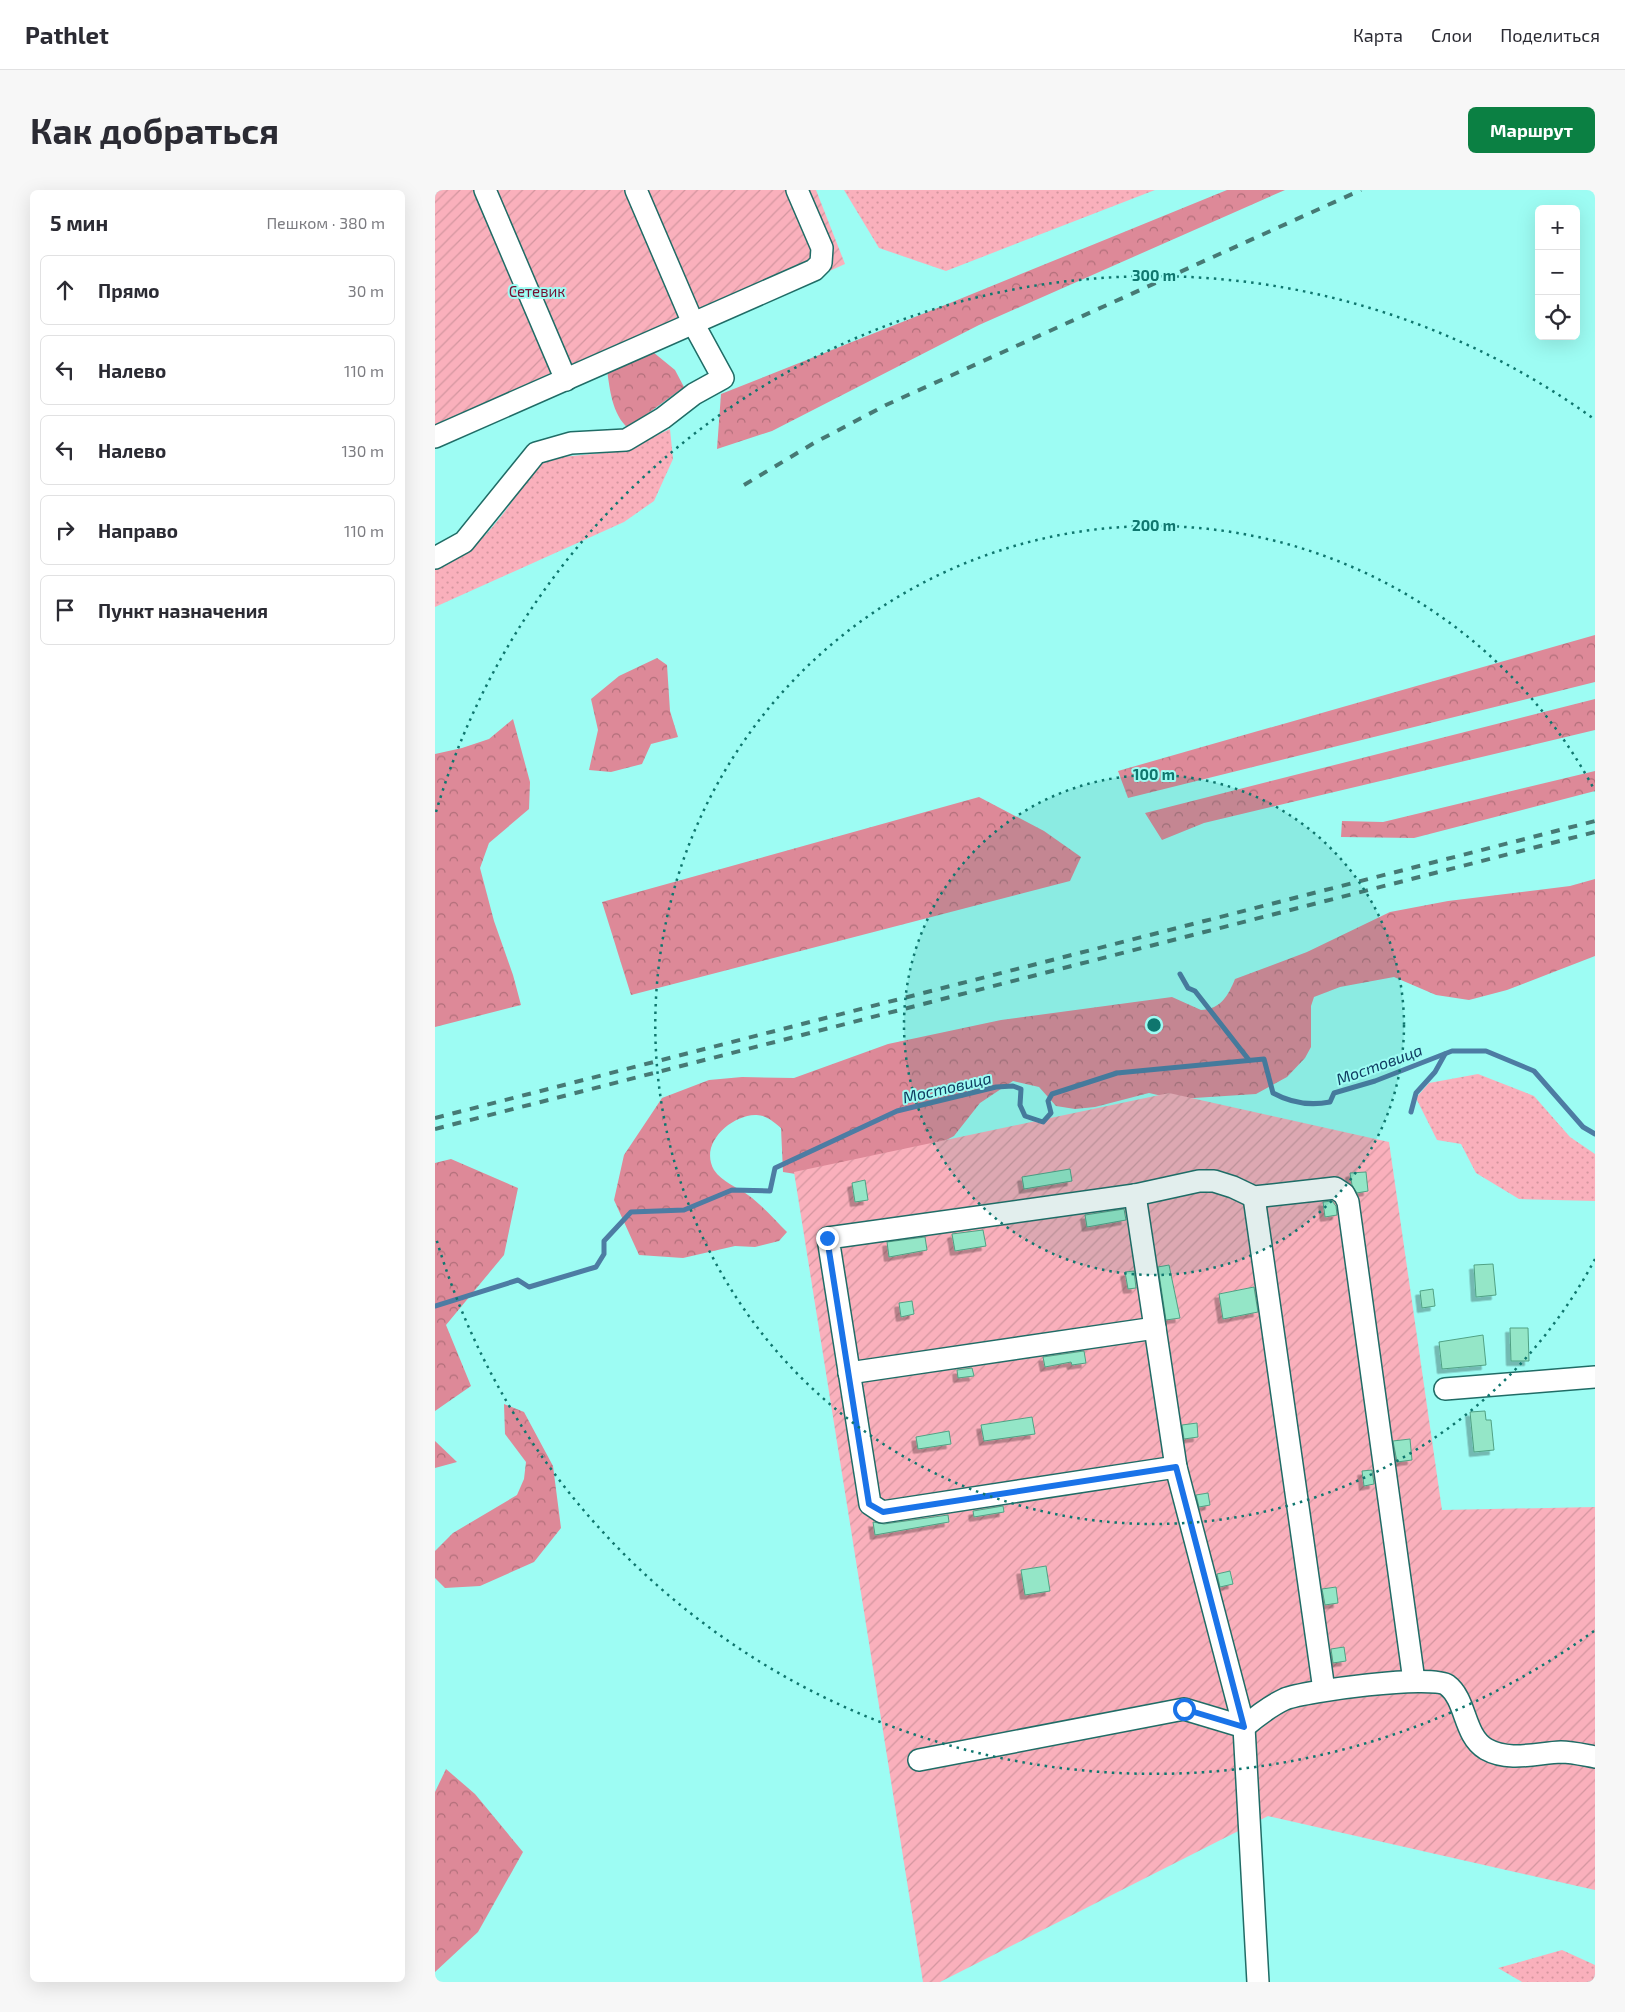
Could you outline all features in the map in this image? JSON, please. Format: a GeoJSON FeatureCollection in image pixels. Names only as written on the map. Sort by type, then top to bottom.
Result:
{"type":"FeatureCollection","features":[{"type":"Feature","properties":{"kind":"street"},"geometry":{"type":"LineString","coordinates":[[485,190],[566,380]]}},
{"type":"Feature","properties":{"kind":"street"},"geometry":{"type":"LineString","coordinates":[[435,558],[463,542],[536,453],[571,443],[626,440],[663,418],[694,394],[723,378],[693,323],[636,190]]}},
{"type":"Feature","properties":{"kind":"street"},"geometry":{"type":"LineString","coordinates":[[436,434],[566,380],[814,270],[821,263],[822,248],[797,190]]}},
{"type":"Feature","properties":{"kind":"street"},"geometry":{"type":"LineString","coordinates":[[1176,1467],[883,1512],[869,1504],[827,1238],[1135,1195],[1199,1181],[1214,1181],[1233,1186],[1254,1197],[1335,1188],[1343,1194],[1348,1202],[1414,1680]]}},
{"type":"Feature","properties":{"kind":"street"},"geometry":{"type":"LineString","coordinates":[[1135,1195],[1176,1467],[1244,1727],[1258,1982]]}},
{"type":"Feature","properties":{"kind":"street"},"geometry":{"type":"LineString","coordinates":[[1254,1197],[1324,1690]]}},
{"type":"Feature","properties":{"kind":"street"},"geometry":{"type":"LineString","coordinates":[[849,1373],[1155,1328]]}},
{"type":"Feature","properties":{"kind":"street"},"geometry":{"type":"LineString","coordinates":[[1445,1389],[1595,1377]]}},
{"type":"Feature","properties":{"kind":"street"},"geometry":{"type":"LineString","coordinates":[[1244,1727],[1262,1712],[1286,1699],[1324,1690],[1414,1680],[1445,1683],[1455,1693],[1473,1734],[1486,1749],[1509,1756],[1563,1752],[1595,1757]]}},
{"type":"Feature","properties":{"kind":"street"},"geometry":{"type":"LineString","coordinates":[[919,1760],[1184,1709],[1244,1727]]}},
{"type":"Feature","properties":{"kind":"green space","name":"Сетевик"},"geometry":{"type":"Polygon","coordinates":[[[435,190],[816,190],[845,264],[435,448],[435,190]]]}},
{"type":"Feature","properties":{"kind":"green space"},"geometry":{"type":"Polygon","coordinates":[[[844,190],[1155,190],[946,271],[879,248],[844,190]]]}},
{"type":"Feature","properties":{"kind":"green space"},"geometry":{"type":"Polygon","coordinates":[[[1227,190],[1285,190],[979,325],[772,431],[717,449],[721,394],[1227,190]]]}},
{"type":"Feature","properties":{"kind":"green space"},"geometry":{"type":"Polygon","coordinates":[[[653,352],[675,370],[684,387],[628,428],[615,409],[607,370],[653,352]]]}},
{"type":"Feature","properties":{"kind":"green space"},"geometry":{"type":"Polygon","coordinates":[[[670,429],[673,459],[654,501],[624,522],[435,607],[435,568],[451,562],[467,552],[482,539],[508,507],[541,459],[623,451],[670,429]]]}},
{"type":"Feature","properties":{"kind":"green space"},"geometry":{"type":"Polygon","coordinates":[[[1595,635],[1595,682],[1128,798],[1118,771],[1595,635]]]}},
{"type":"Feature","properties":{"kind":"green space"},"geometry":{"type":"Polygon","coordinates":[[[657,658],[667,665],[670,711],[678,737],[651,744],[642,764],[611,772],[589,770],[598,730],[591,699],[619,676],[657,658]]]}},
{"type":"Feature","properties":{"kind":"green space"},"geometry":{"type":"Polygon","coordinates":[[[1595,699],[1595,730],[1204,823],[1162,840],[1145,813],[1595,699]]]}},
{"type":"Feature","properties":{"kind":"green space"},"geometry":{"type":"Polygon","coordinates":[[[513,719],[530,782],[529,809],[489,843],[480,868],[494,921],[513,975],[521,1005],[435,1027],[435,754],[489,739],[513,719]]]}},
{"type":"Feature","properties":{"kind":"green space"},"geometry":{"type":"Polygon","coordinates":[[[1595,771],[1595,791],[1414,838],[1341,837],[1342,821],[1383,822],[1595,771]]]}},
{"type":"Feature","properties":{"kind":"green space"},"geometry":{"type":"Polygon","coordinates":[[[979,797],[1044,831],[1081,857],[1070,881],[631,995],[602,902],[979,797]]]}},
{"type":"Feature","properties":{"kind":"green space"},"geometry":{"type":"Polygon","coordinates":[[[1595,879],[1595,956],[1507,990],[1469,1000],[1436,995],[1394,977],[1340,987],[1314,997],[1311,1006],[1311,1047],[1305,1058],[1287,1077],[1256,1094],[1171,1098],[1149,1093],[1095,1107],[1075,1109],[1056,1106],[1039,1087],[1013,1081],[980,1103],[954,1136],[924,1152],[802,1175],[783,1172],[781,1128],[762,1116],[745,1117],[736,1120],[719,1133],[714,1141],[710,1160],[714,1170],[721,1178],[753,1199],[787,1232],[779,1241],[755,1247],[735,1246],[683,1258],[639,1255],[614,1200],[624,1155],[662,1098],[709,1080],[742,1077],[794,1078],[888,1044],[1001,1020],[1172,997],[1201,1010],[1208,1009],[1223,1000],[1230,991],[1235,979],[1307,952],[1390,912],[1448,901],[1570,886],[1595,879]]]}},
{"type":"Feature","properties":{"kind":"green space"},"geometry":{"type":"Polygon","coordinates":[[[1478,1074],[1534,1096],[1570,1137],[1595,1154],[1595,1201],[1519,1199],[1476,1173],[1461,1144],[1437,1140],[1416,1098],[1429,1083],[1478,1074]]]}},
{"type":"Feature","properties":{"kind":"green space"},"geometry":{"type":"Polygon","coordinates":[[[1169,1093],[1389,1142],[1442,1510],[1595,1507],[1595,1890],[1268,1816],[940,1982],[923,1982],[794,1172],[1169,1093]]]}},
{"type":"Feature","properties":{"kind":"green space"},"geometry":{"type":"Polygon","coordinates":[[[451,1159],[518,1188],[504,1255],[446,1325],[471,1386],[435,1411],[435,1163],[451,1159]]]}},
{"type":"Feature","properties":{"kind":"green space"},"geometry":{"type":"Polygon","coordinates":[[[504,1404],[524,1412],[553,1466],[561,1528],[534,1562],[480,1586],[445,1588],[435,1578],[435,1551],[453,1533],[517,1495],[524,1479],[526,1462],[505,1434],[504,1404]]]}},
{"type":"Feature","properties":{"kind":"green space"},"geometry":{"type":"Polygon","coordinates":[[[435,1441],[457,1462],[435,1468],[435,1441]]]}},
{"type":"Feature","properties":{"kind":"green space"},"geometry":{"type":"Polygon","coordinates":[[[446,1769],[475,1794],[523,1852],[478,1932],[435,1972],[435,1792],[446,1769]]]}},
{"type":"Feature","properties":{"kind":"green space"},"geometry":{"type":"Polygon","coordinates":[[[1562,1950],[1595,1965],[1595,1982],[1522,1982],[1498,1968],[1562,1950]]]}},
{"type":"Feature","properties":{"kind":"building"},"geometry":{"type":"Polygon","coordinates":[[[1070,1169],[1072,1181],[1024,1189],[1022,1177],[1070,1169]]]}},
{"type":"Feature","properties":{"kind":"building"},"geometry":{"type":"Polygon","coordinates":[[[1366,1172],[1368,1191],[1357,1193],[1352,1185],[1350,1173],[1366,1172]]]}},
{"type":"Feature","properties":{"kind":"building"},"geometry":{"type":"Polygon","coordinates":[[[865,1180],[868,1200],[855,1202],[852,1183],[865,1180]]]}},
{"type":"Feature","properties":{"kind":"building"},"geometry":{"type":"Polygon","coordinates":[[[1332,1201],[1336,1206],[1337,1215],[1325,1217],[1323,1202],[1332,1201]]]}},
{"type":"Feature","properties":{"kind":"building"},"geometry":{"type":"Polygon","coordinates":[[[1124,1209],[1126,1220],[1087,1227],[1085,1215],[1124,1209]]]}},
{"type":"Feature","properties":{"kind":"building"},"geometry":{"type":"Polygon","coordinates":[[[983,1230],[986,1246],[955,1251],[952,1234],[983,1230]]]}},
{"type":"Feature","properties":{"kind":"building"},"geometry":{"type":"Polygon","coordinates":[[[925,1237],[927,1250],[889,1257],[887,1242],[925,1237]]]}},
{"type":"Feature","properties":{"kind":"building"},"geometry":{"type":"Polygon","coordinates":[[[1493,1264],[1496,1295],[1476,1297],[1474,1265],[1493,1264]]]}},
{"type":"Feature","properties":{"kind":"building"},"geometry":{"type":"Polygon","coordinates":[[[1169,1265],[1180,1318],[1166,1320],[1158,1267],[1169,1265]]]}},
{"type":"Feature","properties":{"kind":"building"},"geometry":{"type":"Polygon","coordinates":[[[1134,1271],[1136,1288],[1128,1289],[1125,1272],[1134,1271]]]}},
{"type":"Feature","properties":{"kind":"building"},"geometry":{"type":"Polygon","coordinates":[[[1254,1287],[1258,1312],[1223,1319],[1219,1294],[1254,1287]]]}},
{"type":"Feature","properties":{"kind":"building"},"geometry":{"type":"Polygon","coordinates":[[[1433,1289],[1435,1306],[1422,1308],[1420,1291],[1433,1289]]]}},
{"type":"Feature","properties":{"kind":"building"},"geometry":{"type":"Polygon","coordinates":[[[912,1301],[914,1314],[901,1317],[899,1303],[912,1301]]]}},
{"type":"Feature","properties":{"kind":"building"},"geometry":{"type":"Polygon","coordinates":[[[1510,1328],[1528,1328],[1529,1361],[1511,1361],[1510,1328]]]}},
{"type":"Feature","properties":{"kind":"building"},"geometry":{"type":"Polygon","coordinates":[[[1483,1335],[1486,1365],[1442,1369],[1439,1342],[1483,1335]]]}},
{"type":"Feature","properties":{"kind":"building"},"geometry":{"type":"Polygon","coordinates":[[[1084,1351],[1086,1363],[1072,1365],[1071,1362],[1045,1367],[1043,1357],[1084,1351]]]}},
{"type":"Feature","properties":{"kind":"building"},"geometry":{"type":"Polygon","coordinates":[[[972,1368],[974,1376],[958,1378],[957,1370],[972,1368]]]}},
{"type":"Feature","properties":{"kind":"building"},"geometry":{"type":"Polygon","coordinates":[[[1485,1411],[1486,1420],[1491,1420],[1494,1450],[1474,1452],[1470,1412],[1485,1411]]]}},
{"type":"Feature","properties":{"kind":"building"},"geometry":{"type":"Polygon","coordinates":[[[1032,1417],[1035,1434],[984,1441],[981,1425],[1032,1417]]]}},
{"type":"Feature","properties":{"kind":"building"},"geometry":{"type":"Polygon","coordinates":[[[1197,1423],[1198,1437],[1184,1439],[1182,1425],[1197,1423]]]}},
{"type":"Feature","properties":{"kind":"building"},"geometry":{"type":"Polygon","coordinates":[[[949,1431],[951,1444],[918,1449],[916,1437],[949,1431]]]}},
{"type":"Feature","properties":{"kind":"building"},"geometry":{"type":"Polygon","coordinates":[[[1410,1439],[1412,1460],[1397,1462],[1393,1441],[1410,1439]]]}},
{"type":"Feature","properties":{"kind":"building"},"geometry":{"type":"Polygon","coordinates":[[[1372,1470],[1374,1484],[1364,1486],[1362,1471],[1372,1470]]]}},
{"type":"Feature","properties":{"kind":"building"},"geometry":{"type":"Polygon","coordinates":[[[1208,1493],[1210,1505],[1199,1507],[1196,1495],[1208,1493]]]}},
{"type":"Feature","properties":{"kind":"building"},"geometry":{"type":"Polygon","coordinates":[[[1003,1506],[1004,1512],[974,1517],[973,1511],[1003,1506]]]}},
{"type":"Feature","properties":{"kind":"building"},"geometry":{"type":"Polygon","coordinates":[[[948,1515],[949,1522],[875,1535],[873,1522],[884,1524],[948,1515]]]}},
{"type":"Feature","properties":{"kind":"building"},"geometry":{"type":"Polygon","coordinates":[[[1046,1566],[1050,1591],[1025,1595],[1021,1570],[1046,1566]]]}},
{"type":"Feature","properties":{"kind":"building"},"geometry":{"type":"Polygon","coordinates":[[[1230,1571],[1233,1584],[1220,1587],[1217,1574],[1230,1571]]]}},
{"type":"Feature","properties":{"kind":"building"},"geometry":{"type":"Polygon","coordinates":[[[1336,1587],[1338,1603],[1325,1605],[1322,1589],[1336,1587]]]}},
{"type":"Feature","properties":{"kind":"building"},"geometry":{"type":"Polygon","coordinates":[[[1344,1647],[1346,1661],[1333,1663],[1331,1649],[1344,1647]]]}},
{"type":"Feature","properties":{"kind":"waterway"},"geometry":{"type":"LineString","coordinates":[[1180,974],[1188,988],[1195,991],[1249,1060]]}},
{"type":"Feature","properties":{"kind":"waterway","name":"Мостовица"},"geometry":{"type":"LineString","coordinates":[[435,1306],[518,1280],[529,1287],[596,1267],[604,1254],[604,1241],[631,1212],[684,1210],[732,1190],[770,1191],[775,1168],[897,1111],[996,1087],[1013,1086],[1021,1089],[1020,1105],[1025,1116],[1043,1122],[1051,1113],[1048,1101],[1052,1094],[1117,1073],[1264,1059],[1273,1093],[1300,1103],[1315,1104],[1330,1102],[1334,1093],[1375,1081],[1452,1051],[1486,1051],[1534,1071],[1583,1127],[1595,1134]]}},
{"type":"Feature","properties":{"kind":"waterway"},"geometry":{"type":"LineString","coordinates":[[1411,1112],[1416,1093],[1435,1072],[1445,1054]]}},
{"type":"Feature","properties":{"kind":"railway"},"geometry":{"type":"LineString","coordinates":[[744,485],[814,443],[886,405],[1361,190]]}},
{"type":"Feature","properties":{"kind":"railway"},"geometry":{"type":"LineString","coordinates":[[435,1118],[1595,821]]}},
{"type":"Feature","properties":{"kind":"railway"},"geometry":{"type":"LineString","coordinates":[[435,1129],[1595,832]]}},
{"type":"Feature","properties":{"kind":"route"},"geometry":{"type":"LineString","coordinates":[[827,1238],[869,1504],[883,1512],[1176,1467],[1239,1701],[1244,1727],[1184,1709]]}}]}
